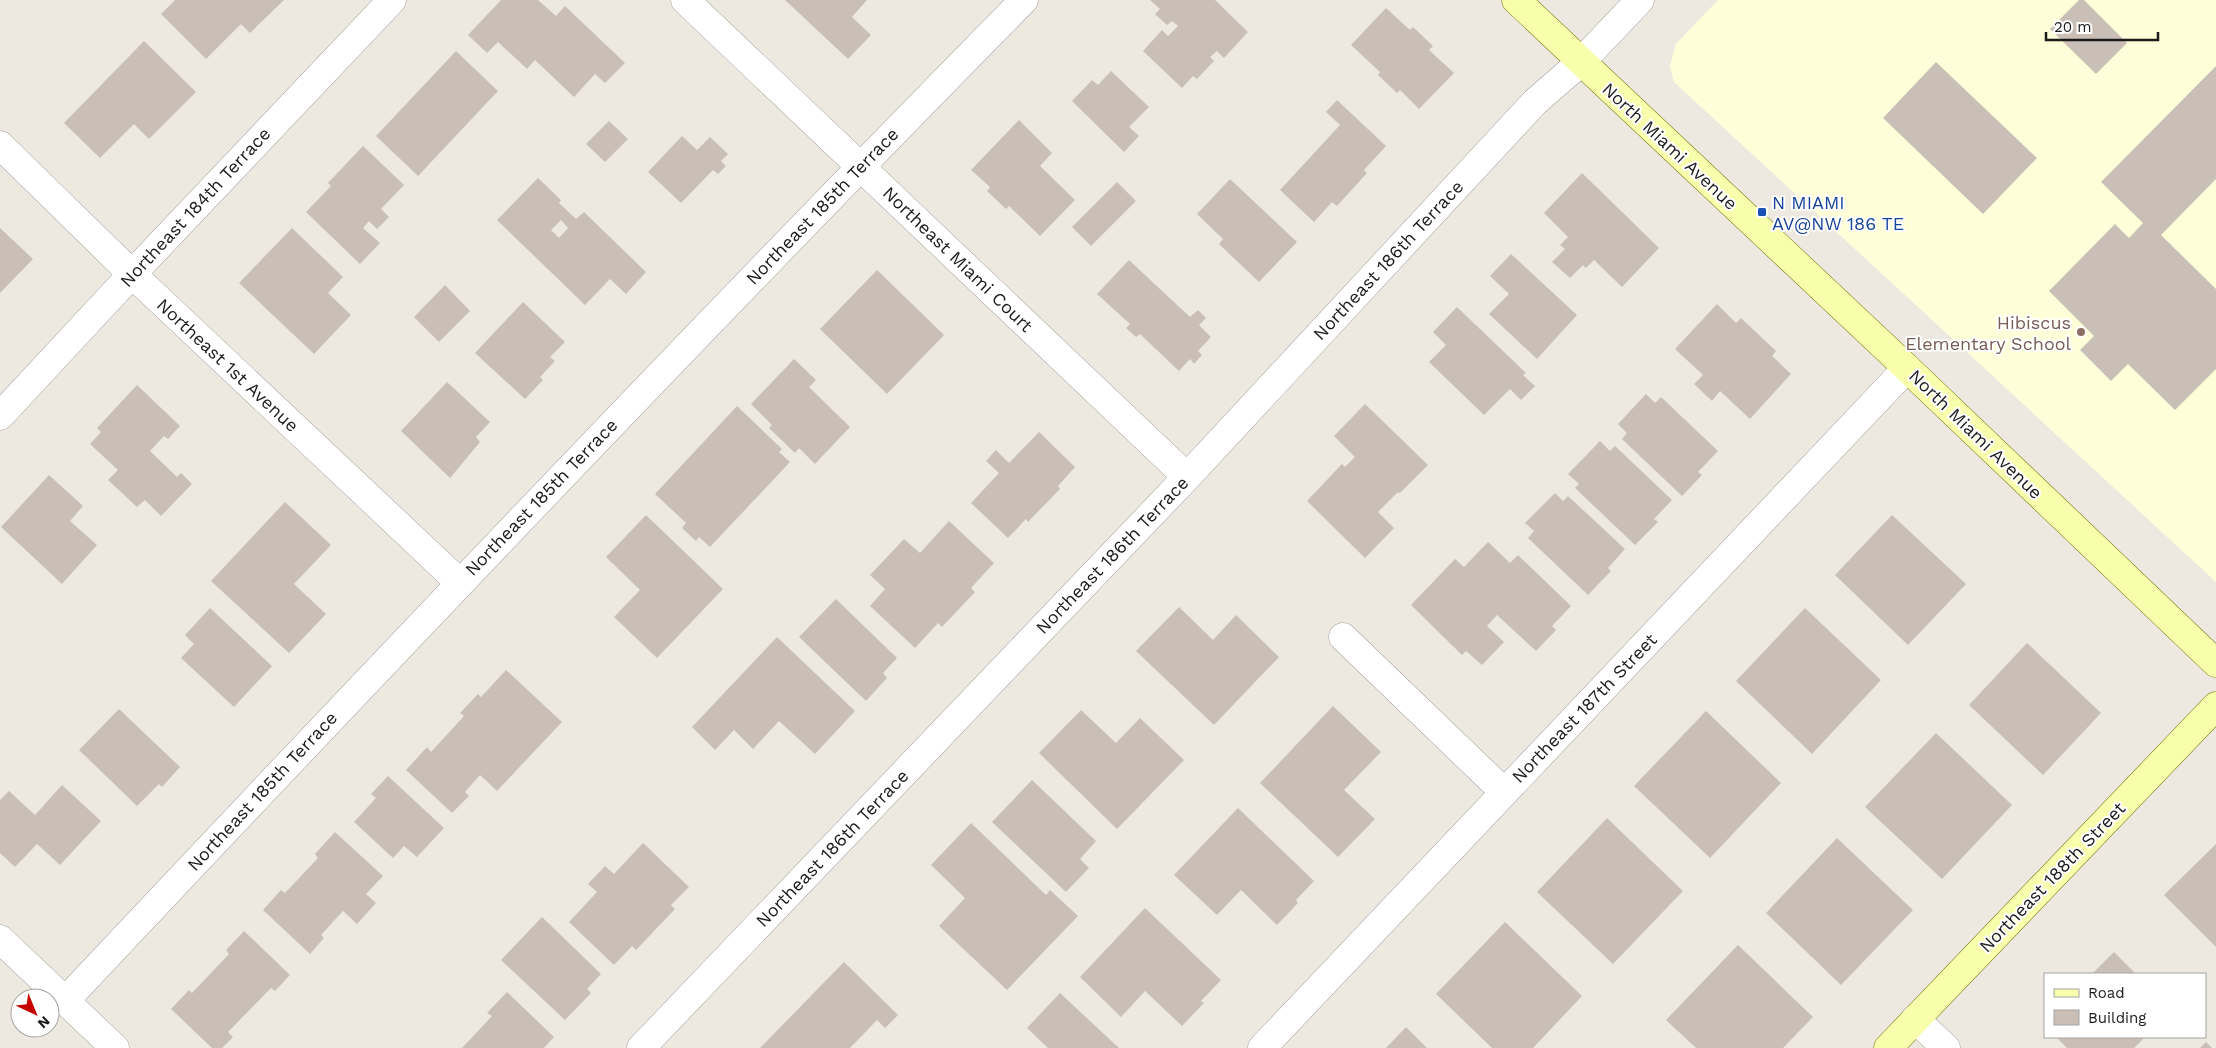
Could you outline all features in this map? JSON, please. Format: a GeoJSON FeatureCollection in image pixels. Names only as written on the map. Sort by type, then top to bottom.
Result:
{"type":"FeatureCollection","features":[{"type":"Feature","properties":{"kind":"street","name":"Northeast 184th Terrace"},"geometry":{"type":"LineString","coordinates":[[0,416],[392,0]]}},
{"type":"Feature","properties":{"kind":"street","name":"Northeast Miami Court"},"geometry":{"type":"LineString","coordinates":[[685,0],[1187,477]]}},
{"type":"Feature","properties":{"kind":"street","name":"Northeast 185th Terrace"},"geometry":{"type":"LineString","coordinates":[[65,1001],[459,582],[860,166],[1024,0]]}},
{"type":"Feature","properties":{"kind":"street","name":"North Miami Avenue"},"geometry":{"type":"LineString","coordinates":[[1516,0],[1907,368],[2216,663]]}},
{"type":"Feature","properties":{"kind":"street","name":"Northeast 186th Terrace"},"geometry":{"type":"LineString","coordinates":[[641,1048],[1187,477],[1535,102],[1581,62],[1640,0]]}},
{"type":"Feature","properties":{"kind":"street","name":"Northeast 1st Avenue"},"geometry":{"type":"LineString","coordinates":[[0,145],[132,274],[459,582]]}},
{"type":"Feature","properties":{"kind":"street","name":"Northeast 187th Street"},"geometry":{"type":"LineString","coordinates":[[1262,1048],[1907,368]]}},
{"type":"Feature","properties":{"kind":"street"},"geometry":{"type":"LineString","coordinates":[[1344,637],[1504,792]]}},
{"type":"Feature","properties":{"kind":"street","name":"Northeast 188th Street"},"geometry":{"type":"LineString","coordinates":[[1888,1048],[2216,706]]}},
{"type":"Feature","properties":{"kind":"street"},"geometry":{"type":"LineString","coordinates":[[0,939],[115,1048]]}},
{"type":"Feature","properties":{"kind":"street"},"geometry":{"type":"LineString","coordinates":[[1915,1019],[1946,1048]]}},
{"type":"Feature","properties":{"kind":"shaded area","name":"Hibiscus Elementary School"},"geometry":{"type":"Polygon","coordinates":[[[1718,0],[2216,0],[2216,582],[1674,82],[1670,66],[1676,44],[1718,0]]]}},
{"type":"Feature","properties":{"kind":"building"},"geometry":{"type":"Polygon","coordinates":[[[175,0],[284,0],[250,33],[241,24],[206,59],[161,14],[175,0]]]}},
{"type":"Feature","properties":{"kind":"building"},"geometry":{"type":"Polygon","coordinates":[[[501,0],[538,0],[556,16],[565,6],[625,63],[605,83],[595,74],[574,97],[535,60],[527,69],[498,42],[487,53],[468,35],[501,0]]]}},
{"type":"Feature","properties":{"kind":"building"},"geometry":{"type":"Polygon","coordinates":[[[785,0],[867,0],[852,17],[871,35],[848,59],[785,0]]]}},
{"type":"Feature","properties":{"kind":"building"},"geometry":{"type":"Polygon","coordinates":[[[1150,0],[1215,0],[1248,32],[1224,58],[1217,51],[1210,57],[1214,61],[1197,79],[1193,76],[1182,88],[1143,51],[1162,30],[1168,36],[1178,26],[1172,21],[1167,25],[1155,14],[1160,9],[1150,0]]]}},
{"type":"Feature","properties":{"kind":"building"},"geometry":{"type":"Polygon","coordinates":[[[2079,0],[2084,0],[2127,43],[2096,74],[2050,29],[2079,0]]]}},
{"type":"Feature","properties":{"kind":"building"},"geometry":{"type":"Polygon","coordinates":[[[1386,8],[1410,30],[1413,27],[1433,46],[1429,50],[1454,73],[1419,109],[1400,90],[1397,93],[1378,75],[1380,72],[1351,45],[1386,8]]]}},
{"type":"Feature","properties":{"kind":"building"},"geometry":{"type":"Polygon","coordinates":[[[144,41],[196,92],[149,139],[134,124],[100,158],[64,123],[144,41]]]}},
{"type":"Feature","properties":{"kind":"building"},"geometry":{"type":"Polygon","coordinates":[[[456,51],[498,91],[418,176],[376,136],[456,51]]]}},
{"type":"Feature","properties":{"kind":"building"},"geometry":{"type":"Polygon","coordinates":[[[1936,62],[2037,158],[1983,214],[1883,118],[1936,62]]]}},
{"type":"Feature","properties":{"kind":"building"},"geometry":{"type":"Polygon","coordinates":[[[2216,66],[2216,179],[2161,235],[2216,289],[2216,369],[2175,410],[2128,364],[2111,381],[2080,350],[2094,336],[2049,291],[2115,224],[2129,238],[2143,223],[2101,182],[2216,66]]]}},
{"type":"Feature","properties":{"kind":"building"},"geometry":{"type":"Polygon","coordinates":[[[1111,71],[1149,107],[1129,127],[1139,136],[1124,152],[1072,101],[1092,80],[1098,85],[1111,71]]]}},
{"type":"Feature","properties":{"kind":"building"},"geometry":{"type":"Polygon","coordinates":[[[1337,100],[1386,146],[1364,170],[1367,173],[1337,206],[1332,202],[1314,222],[1280,190],[1340,125],[1326,112],[1337,100]]]}},
{"type":"Feature","properties":{"kind":"building"},"geometry":{"type":"Polygon","coordinates":[[[1019,120],[1052,153],[1040,166],[1075,200],[1040,236],[1009,206],[1006,209],[987,191],[990,187],[971,170],[1019,120]]]}},
{"type":"Feature","properties":{"kind":"building"},"geometry":{"type":"Polygon","coordinates":[[[609,121],[628,139],[605,162],[586,144],[609,121]]]}},
{"type":"Feature","properties":{"kind":"building"},"geometry":{"type":"Polygon","coordinates":[[[682,136],[697,150],[710,137],[728,154],[721,161],[726,166],[718,174],[713,170],[681,203],[648,172],[682,136]]]}},
{"type":"Feature","properties":{"kind":"building"},"geometry":{"type":"Polygon","coordinates":[[[363,146],[404,185],[381,209],[389,217],[377,229],[369,221],[363,228],[380,243],[360,264],[306,212],[331,186],[328,183],[363,146]]]}},
{"type":"Feature","properties":{"kind":"building"},"geometry":{"type":"Polygon","coordinates":[[[1582,173],[1659,248],[1622,287],[1594,260],[1586,268],[1583,265],[1570,278],[1552,262],[1565,249],[1560,245],[1568,237],[1544,213],[1582,173]]]}},
{"type":"Feature","properties":{"kind":"building"},"geometry":{"type":"Polygon","coordinates":[[[538,178],[561,200],[559,203],[576,219],[584,212],[646,272],[626,294],[610,279],[585,305],[497,220],[538,178]],[[561,220],[551,230],[559,238],[568,228],[561,220]]]}},
{"type":"Feature","properties":{"kind":"building"},"geometry":{"type":"Polygon","coordinates":[[[1230,179],[1297,242],[1259,282],[1219,244],[1223,239],[1197,214],[1230,179]]]}},
{"type":"Feature","properties":{"kind":"building"},"geometry":{"type":"Polygon","coordinates":[[[1117,182],[1136,201],[1091,246],[1072,227],[1117,182]]]}},
{"type":"Feature","properties":{"kind":"building"},"geometry":{"type":"Polygon","coordinates":[[[0,228],[33,259],[0,293],[0,228]]]}},
{"type":"Feature","properties":{"kind":"building"},"geometry":{"type":"Polygon","coordinates":[[[292,228],[343,277],[328,293],[351,315],[314,354],[239,283],[292,228]]]}},
{"type":"Feature","properties":{"kind":"building"},"geometry":{"type":"Polygon","coordinates":[[[1511,254],[1577,315],[1537,359],[1489,314],[1509,294],[1490,276],[1511,254]]]}},
{"type":"Feature","properties":{"kind":"building"},"geometry":{"type":"Polygon","coordinates":[[[1129,260],[1190,317],[1198,310],[1206,318],[1199,325],[1211,337],[1198,351],[1202,355],[1194,364],[1190,359],[1179,371],[1140,334],[1136,337],[1126,328],[1130,324],[1097,294],[1129,260]]]}},
{"type":"Feature","properties":{"kind":"building"},"geometry":{"type":"Polygon","coordinates":[[[877,270],[944,335],[887,394],[820,329],[877,270]]]}},
{"type":"Feature","properties":{"kind":"building"},"geometry":{"type":"Polygon","coordinates":[[[445,285],[470,311],[439,342],[414,317],[445,285]]]}},
{"type":"Feature","properties":{"kind":"building"},"geometry":{"type":"Polygon","coordinates":[[[523,302],[565,342],[550,357],[555,361],[540,377],[543,380],[525,399],[475,353],[523,302]]]}},
{"type":"Feature","properties":{"kind":"building"},"geometry":{"type":"Polygon","coordinates":[[[1717,304],[1736,323],[1741,318],[1776,351],[1772,356],[1791,374],[1750,419],[1720,391],[1712,401],[1694,384],[1703,375],[1675,349],[1717,304]]]}},
{"type":"Feature","properties":{"kind":"building"},"geometry":{"type":"Polygon","coordinates":[[[1457,307],[1526,373],[1523,375],[1535,386],[1521,400],[1510,389],[1484,415],[1429,362],[1446,345],[1433,332],[1457,307]]]}},
{"type":"Feature","properties":{"kind":"building"},"geometry":{"type":"Polygon","coordinates":[[[794,359],[816,380],[809,387],[850,427],[815,464],[799,448],[795,453],[769,428],[772,425],[751,404],[794,359]]]}},
{"type":"Feature","properties":{"kind":"building"},"geometry":{"type":"Polygon","coordinates":[[[447,382],[490,422],[476,437],[480,442],[450,478],[401,431],[447,382]]]}},
{"type":"Feature","properties":{"kind":"building"},"geometry":{"type":"Polygon","coordinates":[[[137,385],[180,426],[168,439],[164,436],[150,451],[177,477],[181,473],[192,484],[161,516],[145,500],[137,507],[108,480],[118,470],[90,444],[101,432],[97,428],[137,385]]]}},
{"type":"Feature","properties":{"kind":"building"},"geometry":{"type":"Polygon","coordinates":[[[1646,394],[1655,403],[1661,397],[1718,451],[1698,472],[1702,475],[1682,496],[1622,439],[1627,433],[1618,424],[1646,394]]]}},
{"type":"Feature","properties":{"kind":"building"},"geometry":{"type":"Polygon","coordinates":[[[1365,404],[1428,465],[1378,512],[1394,528],[1365,558],[1307,501],[1342,464],[1345,467],[1355,457],[1334,436],[1365,404]]]}},
{"type":"Feature","properties":{"kind":"building"},"geometry":{"type":"Polygon","coordinates":[[[737,406],[782,449],[779,452],[790,462],[710,547],[699,537],[696,541],[682,528],[686,523],[655,494],[737,406]]]}},
{"type":"Feature","properties":{"kind":"building"},"geometry":{"type":"Polygon","coordinates":[[[1039,432],[1075,467],[1058,486],[1060,489],[1028,522],[1026,519],[1008,538],[971,503],[999,473],[986,461],[996,450],[1009,463],[1039,432]]]}},
{"type":"Feature","properties":{"kind":"building"},"geometry":{"type":"Polygon","coordinates":[[[1600,441],[1610,451],[1615,446],[1672,500],[1654,519],[1658,522],[1635,545],[1575,488],[1579,484],[1568,474],[1600,441]]]}},
{"type":"Feature","properties":{"kind":"building"},"geometry":{"type":"Polygon","coordinates":[[[49,475],[83,506],[70,521],[97,545],[62,584],[1,527],[49,475]]]}},
{"type":"Feature","properties":{"kind":"building"},"geometry":{"type":"Polygon","coordinates":[[[1555,493],[1563,501],[1568,496],[1625,549],[1608,568],[1611,571],[1588,595],[1528,538],[1534,531],[1525,523],[1555,493]]]}},
{"type":"Feature","properties":{"kind":"building"},"geometry":{"type":"Polygon","coordinates":[[[285,502],[331,545],[294,584],[326,614],[289,653],[211,581],[285,502]]]}},
{"type":"Feature","properties":{"kind":"building"},"geometry":{"type":"Polygon","coordinates":[[[646,515],[723,589],[657,658],[614,617],[640,590],[606,557],[646,515]]]}},
{"type":"Feature","properties":{"kind":"building"},"geometry":{"type":"Polygon","coordinates":[[[1892,515],[1966,584],[1908,645],[1835,575],[1892,515]]]}},
{"type":"Feature","properties":{"kind":"building"},"geometry":{"type":"Polygon","coordinates":[[[949,521],[994,563],[971,588],[975,592],[942,627],[938,623],[915,648],[870,606],[885,589],[870,575],[904,539],[920,553],[949,521]]]}},
{"type":"Feature","properties":{"kind":"building"},"geometry":{"type":"Polygon","coordinates":[[[1488,542],[1510,563],[1518,555],[1571,606],[1552,626],[1556,630],[1536,651],[1497,615],[1487,626],[1504,642],[1482,665],[1466,651],[1462,655],[1411,605],[1455,559],[1464,567],[1488,542]]]}},
{"type":"Feature","properties":{"kind":"building"},"geometry":{"type":"Polygon","coordinates":[[[836,599],[897,658],[883,673],[887,678],[866,701],[799,637],[836,599]]]}},
{"type":"Feature","properties":{"kind":"building"},"geometry":{"type":"Polygon","coordinates":[[[1179,607],[1213,640],[1236,615],[1279,657],[1214,725],[1136,651],[1179,607]]]}},
{"type":"Feature","properties":{"kind":"building"},"geometry":{"type":"Polygon","coordinates":[[[210,608],[272,666],[234,707],[181,658],[194,644],[185,635],[210,608]]]}},
{"type":"Feature","properties":{"kind":"building"},"geometry":{"type":"Polygon","coordinates":[[[1805,608],[1881,680],[1812,754],[1736,681],[1805,608]]]}},
{"type":"Feature","properties":{"kind":"building"},"geometry":{"type":"Polygon","coordinates":[[[777,637],[855,711],[815,754],[779,721],[753,749],[734,730],[715,750],[692,727],[777,637]]]}},
{"type":"Feature","properties":{"kind":"building"},"geometry":{"type":"Polygon","coordinates":[[[2027,643],[2101,713],[2043,775],[1969,705],[2027,643]]]}},
{"type":"Feature","properties":{"kind":"building"},"geometry":{"type":"Polygon","coordinates":[[[506,670],[562,722],[497,791],[480,775],[465,792],[469,796],[452,813],[406,770],[427,747],[431,752],[464,716],[460,713],[478,694],[481,697],[506,670]]]}},
{"type":"Feature","properties":{"kind":"building"},"geometry":{"type":"Polygon","coordinates":[[[1333,706],[1381,752],[1344,790],[1375,819],[1338,857],[1260,783],[1333,706]]]}},
{"type":"Feature","properties":{"kind":"building"},"geometry":{"type":"Polygon","coordinates":[[[119,709],[180,767],[162,787],[159,784],[137,806],[79,750],[119,709]]]}},
{"type":"Feature","properties":{"kind":"building"},"geometry":{"type":"Polygon","coordinates":[[[1081,710],[1116,743],[1140,718],[1184,760],[1117,829],[1039,753],[1081,710]]]}},
{"type":"Feature","properties":{"kind":"building"},"geometry":{"type":"Polygon","coordinates":[[[1706,711],[1781,783],[1710,858],[1634,786],[1706,711]]]}},
{"type":"Feature","properties":{"kind":"building"},"geometry":{"type":"Polygon","coordinates":[[[1936,733],[2012,805],[1942,879],[1865,807],[1936,733]]]}},
{"type":"Feature","properties":{"kind":"building"},"geometry":{"type":"Polygon","coordinates":[[[388,776],[444,828],[417,857],[404,846],[393,858],[354,822],[376,798],[371,794],[388,776]]]}},
{"type":"Feature","properties":{"kind":"building"},"geometry":{"type":"Polygon","coordinates":[[[1032,780],[1096,841],[1080,859],[1089,868],[1066,892],[992,822],[1032,780]]]}},
{"type":"Feature","properties":{"kind":"building"},"geometry":{"type":"Polygon","coordinates":[[[62,785],[101,821],[60,865],[37,844],[15,867],[0,853],[0,800],[9,791],[35,815],[62,785]]]}},
{"type":"Feature","properties":{"kind":"building"},"geometry":{"type":"Polygon","coordinates":[[[1238,808],[1314,881],[1296,900],[1298,903],[1277,925],[1241,890],[1217,915],[1174,875],[1238,808]]]}},
{"type":"Feature","properties":{"kind":"building"},"geometry":{"type":"Polygon","coordinates":[[[1607,818],[1683,891],[1613,964],[1537,892],[1607,818]]]}},
{"type":"Feature","properties":{"kind":"building"},"geometry":{"type":"Polygon","coordinates":[[[971,823],[1046,895],[1050,890],[1078,916],[1007,990],[939,926],[965,898],[931,865],[971,823]]]}},
{"type":"Feature","properties":{"kind":"building"},"geometry":{"type":"Polygon","coordinates":[[[335,832],[383,876],[366,894],[376,903],[357,924],[343,911],[321,935],[324,938],[310,954],[263,910],[281,890],[285,893],[318,858],[315,854],[335,832]]]}},
{"type":"Feature","properties":{"kind":"building"},"geometry":{"type":"Polygon","coordinates":[[[1837,838],[1913,910],[1841,985],[1766,913],[1837,838]]]}},
{"type":"Feature","properties":{"kind":"building"},"geometry":{"type":"Polygon","coordinates":[[[643,843],[689,887],[671,905],[675,909],[636,950],[632,946],[614,965],[569,922],[597,892],[588,884],[605,866],[614,874],[643,843]]]}},
{"type":"Feature","properties":{"kind":"building"},"geometry":{"type":"Polygon","coordinates":[[[2216,844],[2216,947],[2164,895],[2216,844]]]}},
{"type":"Feature","properties":{"kind":"building"},"geometry":{"type":"Polygon","coordinates":[[[1145,908],[1221,980],[1201,1001],[1204,1003],[1182,1026],[1145,991],[1121,1017],[1080,977],[1145,908]]]}},
{"type":"Feature","properties":{"kind":"building"},"geometry":{"type":"Polygon","coordinates":[[[542,917],[601,974],[587,989],[591,993],[565,1020],[501,960],[542,917]]]}},
{"type":"Feature","properties":{"kind":"building"},"geometry":{"type":"Polygon","coordinates":[[[1505,922],[1582,996],[1533,1048],[1492,1048],[1436,994],[1505,922]]]}},
{"type":"Feature","properties":{"kind":"building"},"geometry":{"type":"Polygon","coordinates":[[[244,931],[290,975],[275,991],[271,988],[228,1032],[233,1037],[222,1048],[212,1048],[171,1009],[189,990],[192,993],[229,954],[226,950],[244,931]]]}},
{"type":"Feature","properties":{"kind":"building"},"geometry":{"type":"Polygon","coordinates":[[[1738,945],[1813,1017],[1783,1048],[1696,1048],[1666,1020],[1738,945]]]}},
{"type":"Feature","properties":{"kind":"building"},"geometry":{"type":"Polygon","coordinates":[[[2114,952],[2135,973],[2093,973],[2114,952]]]}},
{"type":"Feature","properties":{"kind":"building"},"geometry":{"type":"Polygon","coordinates":[[[844,962],[898,1015],[885,1028],[877,1020],[850,1048],[760,1048],[844,962]]]}},
{"type":"Feature","properties":{"kind":"building"},"geometry":{"type":"Polygon","coordinates":[[[507,992],[554,1037],[544,1048],[462,1048],[492,1016],[487,1013],[507,992]]]}},
{"type":"Feature","properties":{"kind":"building"},"geometry":{"type":"Polygon","coordinates":[[[1060,993],[1119,1048],[1048,1048],[1027,1028],[1060,993]]]}},
{"type":"Feature","properties":{"kind":"building"},"geometry":{"type":"Polygon","coordinates":[[[1406,1027],[1427,1048],[1386,1048],[1406,1027]]]}},
{"type":"Feature","properties":{"kind":"building"},"geometry":{"type":"Polygon","coordinates":[[[2057,1038],[2144,1038],[2134,1048],[2067,1048],[2057,1038]]]}},
{"type":"Feature","properties":{"kind":"building"},"geometry":{"type":"Polygon","coordinates":[[[2206,1042],[2212,1048],[2200,1048],[2206,1042]]]}},
{"type":"Feature","properties":{"kind":"place","name":"N MIAMI AV@NW 186 TE"},"geometry":{"type":"Point","coordinates":[1762,212]}},
{"type":"Feature","properties":{"kind":"place","name":"Hibiscus Elementary School"},"geometry":{"type":"Point","coordinates":[2081,332]}}]}
